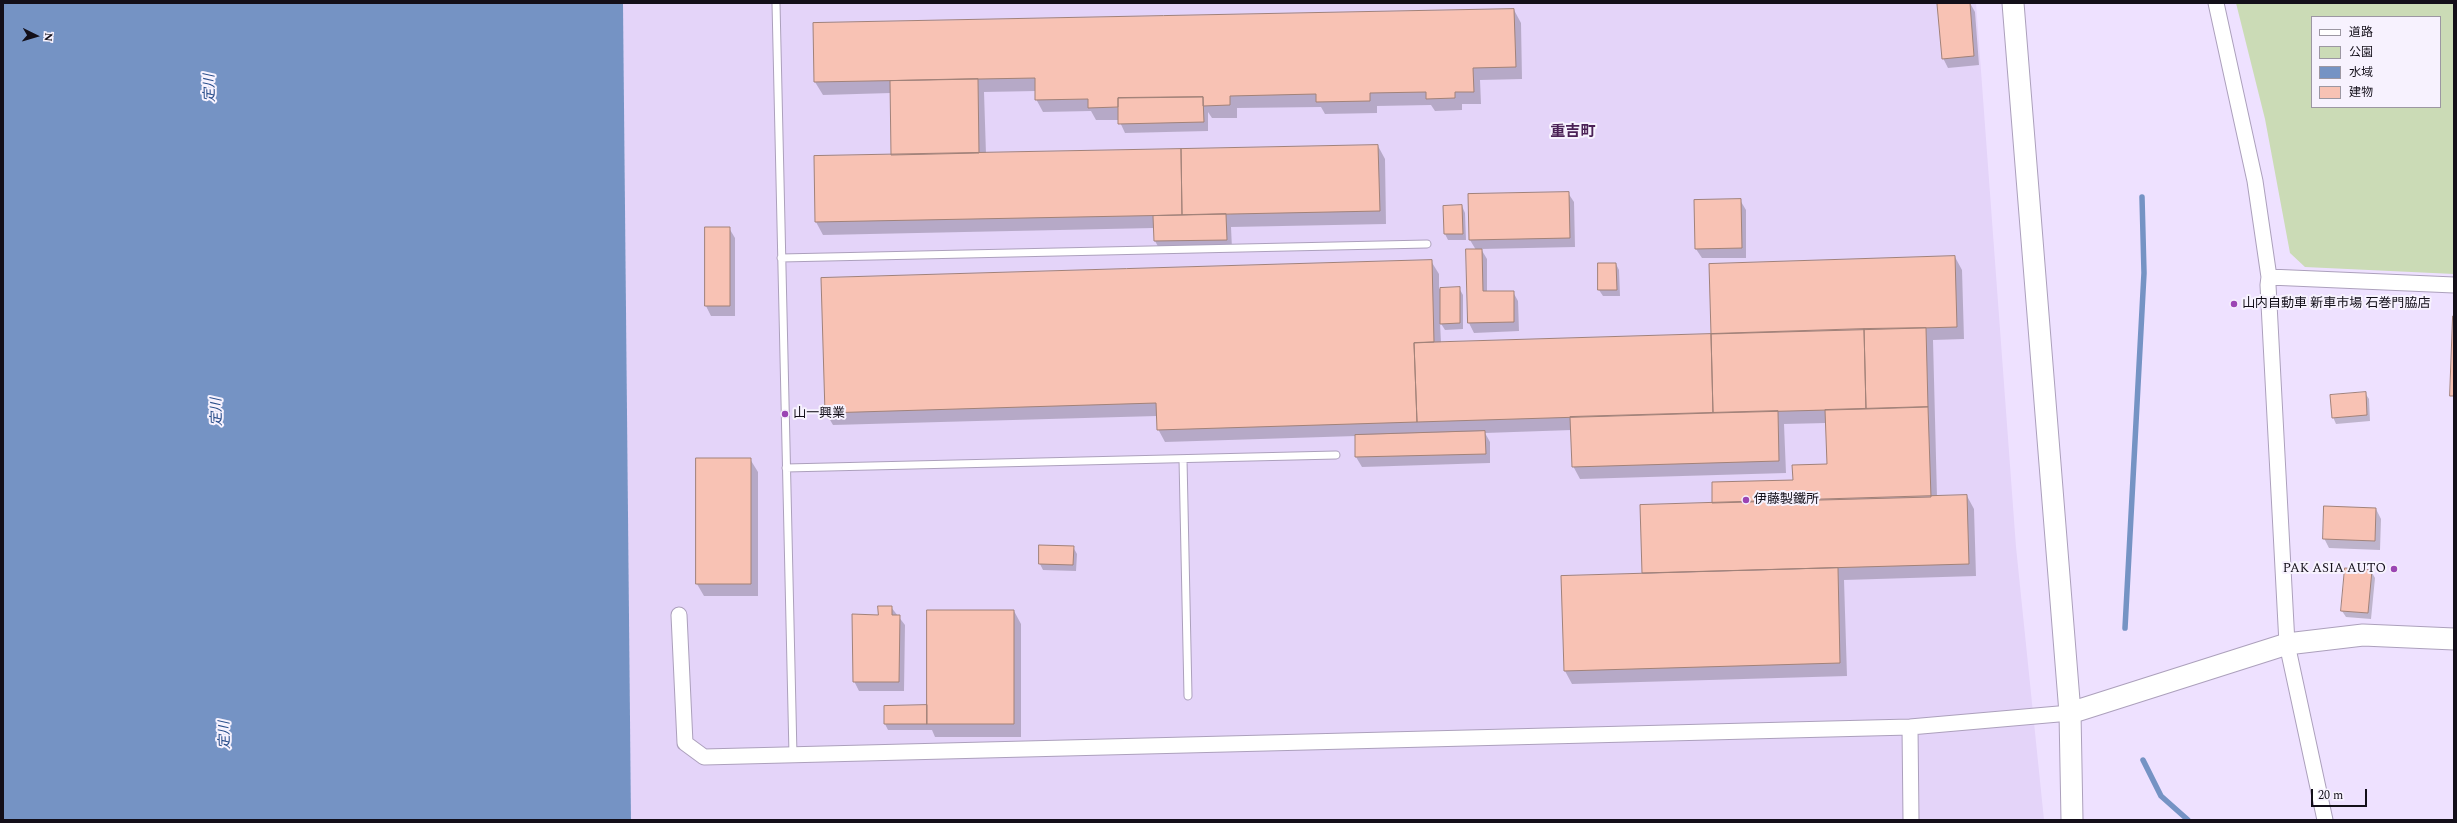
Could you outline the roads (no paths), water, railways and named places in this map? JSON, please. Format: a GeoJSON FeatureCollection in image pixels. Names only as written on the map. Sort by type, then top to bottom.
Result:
{"type":"FeatureCollection","features":[{"type":"Feature","properties":{"kind":"street"},"geometry":{"type":"LineString","coordinates":[[2013,3],[2070,713],[2072,820]]}},
{"type":"Feature","properties":{"kind":"street"},"geometry":{"type":"LineString","coordinates":[[2216,3],[2255,181],[2269,277],[2268,285],[2287,644],[2325,820]]}},
{"type":"Feature","properties":{"kind":"street"},"geometry":{"type":"LineString","coordinates":[[2269,277],[2454,285]]}},
{"type":"Feature","properties":{"kind":"street"},"geometry":{"type":"LineString","coordinates":[[679,615],[685,743],[704,757],[1910,727],[2070,713],[2287,644],[2363,636],[2454,639]]}},
{"type":"Feature","properties":{"kind":"street"},"geometry":{"type":"LineString","coordinates":[[2070,713],[2087,820]]}},
{"type":"Feature","properties":{"kind":"street"},"geometry":{"type":"LineString","coordinates":[[1910,727],[1911,820]]}},
{"type":"Feature","properties":{"kind":"lane"},"geometry":{"type":"LineString","coordinates":[[776,3],[792,755]]}},
{"type":"Feature","properties":{"kind":"lane"},"geometry":{"type":"LineString","coordinates":[[781,258],[1428,244]]}},
{"type":"Feature","properties":{"kind":"lane"},"geometry":{"type":"LineString","coordinates":[[786,468],[1336,455]]}},
{"type":"Feature","properties":{"kind":"lane"},"geometry":{"type":"LineString","coordinates":[[1183,459],[1188,696]]}},
{"type":"Feature","properties":{"kind":"water","name":"定川"},"geometry":{"type":"Polygon","coordinates":[[[3,3],[623,3],[631,820],[3,820],[3,3]]]}},
{"type":"Feature","properties":{"kind":"waterway"},"geometry":{"type":"LineString","coordinates":[[2125,628],[2144,273],[2142,197]]}},
{"type":"Feature","properties":{"kind":"waterway"},"geometry":{"type":"LineString","coordinates":[[2143,760],[2161,796],[2188,820]]}},
{"type":"Feature","properties":{"kind":"place","name":"山内自動車 新車市場 石巻門脇店"},"geometry":{"type":"Point","coordinates":[2234,304]}},
{"type":"Feature","properties":{"kind":"place","name":"山一興業"},"geometry":{"type":"Point","coordinates":[785,414]}},
{"type":"Feature","properties":{"kind":"place","name":"伊藤製鐵所"},"geometry":{"type":"Point","coordinates":[1746,500]}},
{"type":"Feature","properties":{"kind":"place","name":"PAK ASIA AUTO"},"geometry":{"type":"Point","coordinates":[2394,569]}},
{"type":"Feature","properties":{"kind":"district","name":"重吉町"},"geometry":{"type":"Point","coordinates":[1573,133]}}]}
